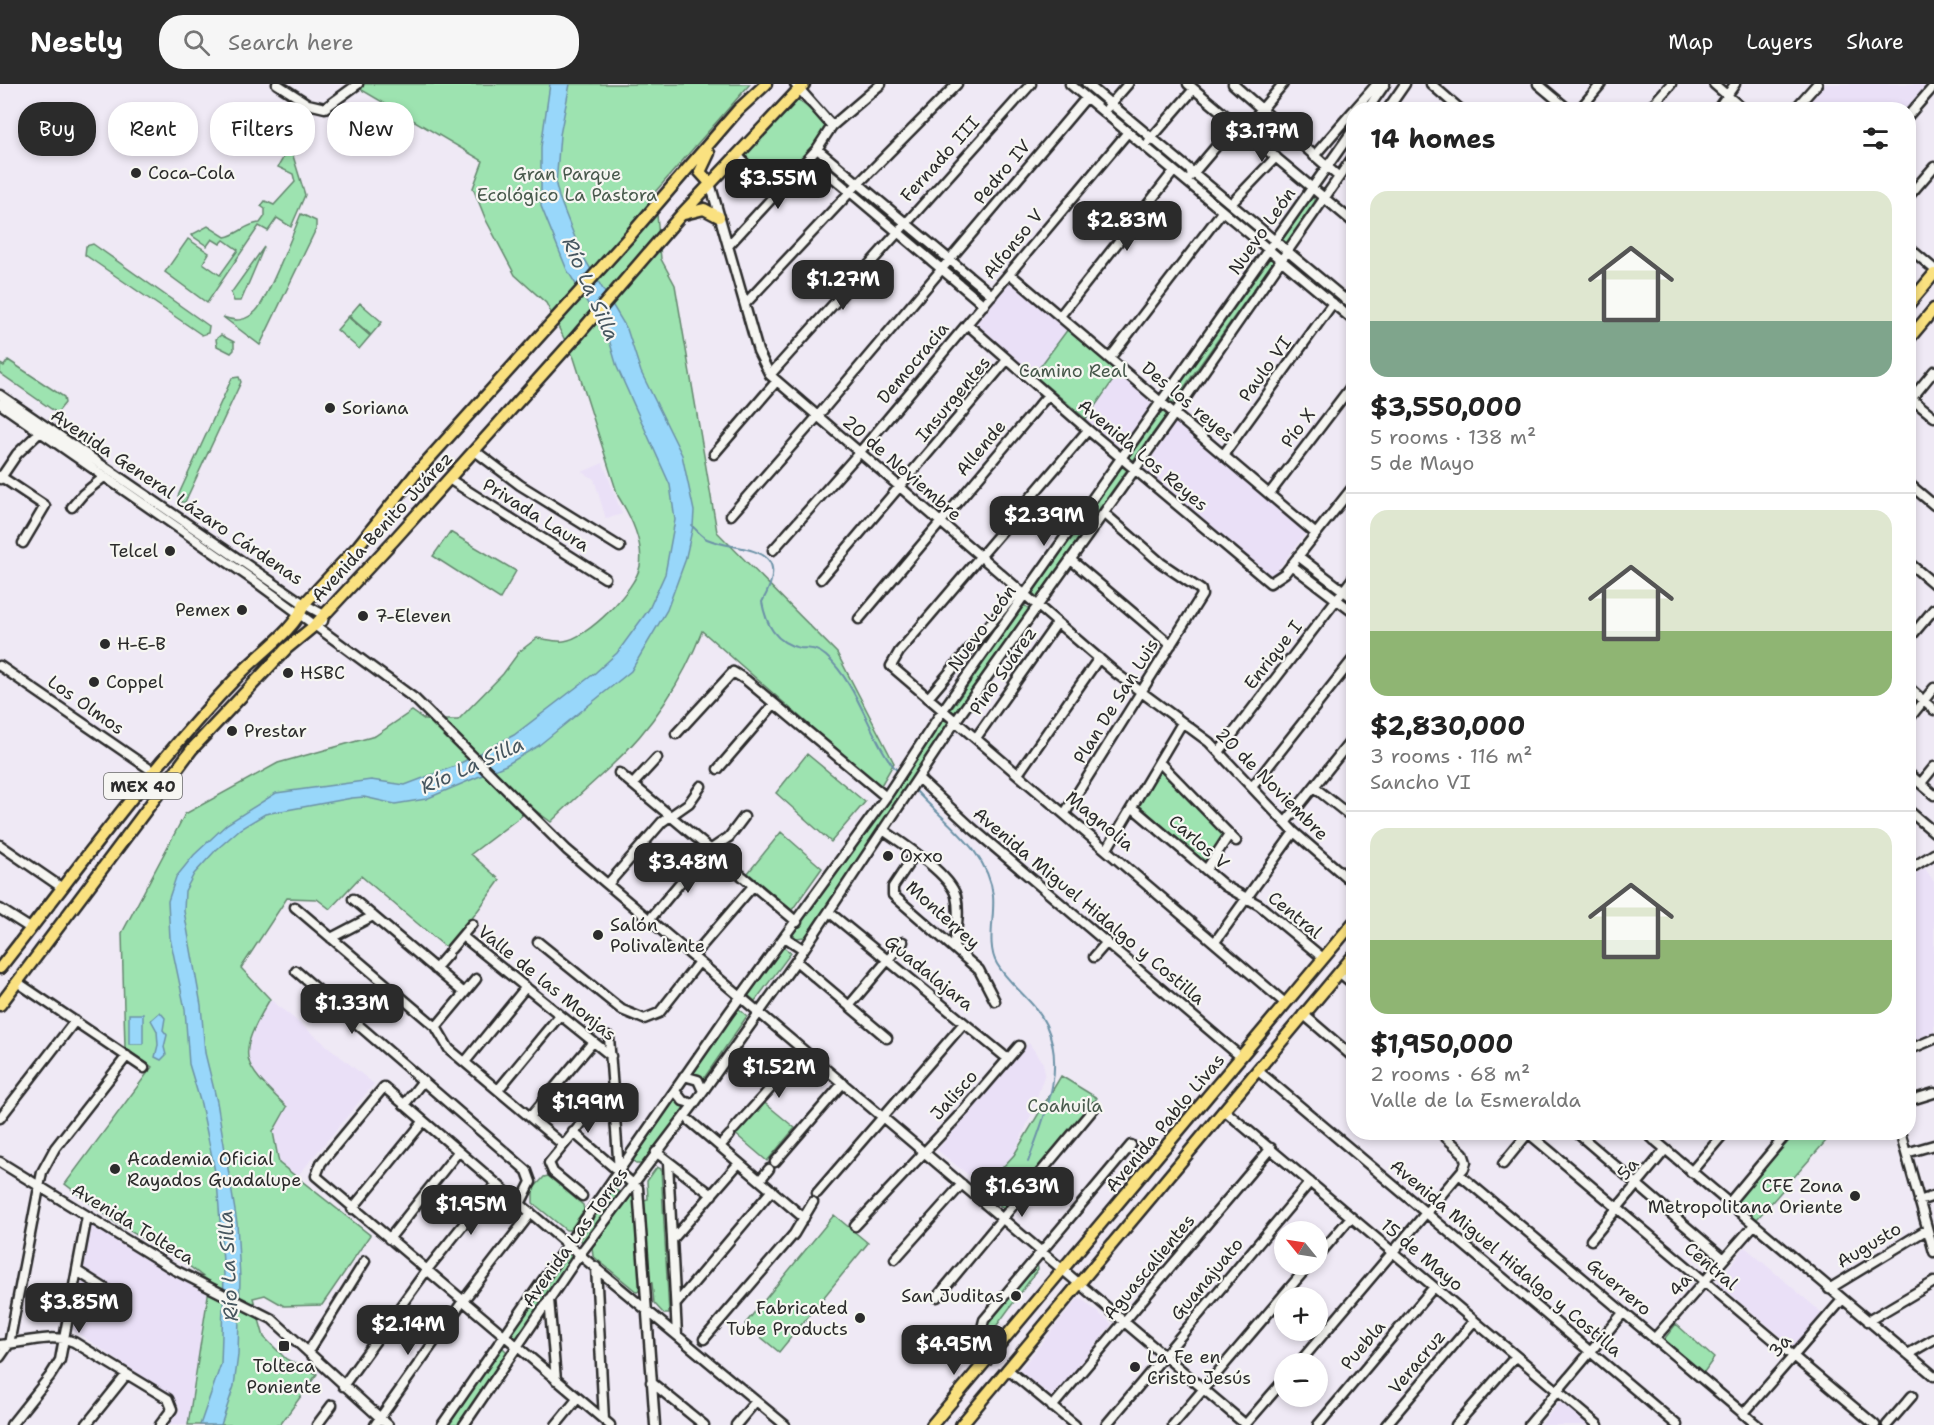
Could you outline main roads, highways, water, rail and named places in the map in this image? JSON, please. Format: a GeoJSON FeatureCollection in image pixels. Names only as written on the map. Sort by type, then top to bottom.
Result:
{"type":"FeatureCollection","features":[{"type":"Feature","properties":{"kind":"main road","name":"Avenida Benito Juárez"},"geometry":{"type":"LineString","coordinates":[[0,968],[154,772],[234,680],[301,616],[304,604],[357,546],[418,471],[627,239],[738,110],[766,84]]}},
{"type":"Feature","properties":{"kind":"main road","name":"Avenida Benito Juárez"},"geometry":{"type":"LineString","coordinates":[[0,1005],[143,811],[198,743],[286,649],[318,628],[324,615],[475,451],[681,215],[738,156],[800,85]]}},
{"type":"Feature","properties":{"kind":"main road"},"geometry":{"type":"LineString","coordinates":[[710,183],[701,175],[700,168],[738,110]]}},
{"type":"Feature","properties":{"kind":"main road"},"geometry":{"type":"LineString","coordinates":[[681,215],[704,209],[719,217]]}},
{"type":"Feature","properties":{"kind":"main road"},"geometry":{"type":"LineString","coordinates":[[1916,295],[1934,274]]}},
{"type":"Feature","properties":{"kind":"main road"},"geometry":{"type":"LineString","coordinates":[[1916,330],[1934,309]]}},
{"type":"Feature","properties":{"kind":"main road"},"geometry":{"type":"LineString","coordinates":[[143,811],[154,772]]}},
{"type":"Feature","properties":{"kind":"main road","name":"Avenida Pablo Livas"},"geometry":{"type":"LineString","coordinates":[[932,1425],[1346,931]]}},
{"type":"Feature","properties":{"kind":"main road","name":"Avenida Pablo Livas"},"geometry":{"type":"LineString","coordinates":[[961,1425],[1346,964]]}},
{"type":"Feature","properties":{"kind":"water","name":"Río La Silla"},"geometry":{"type":"Polygon","coordinates":[[[550,84],[570,84],[560,135],[556,185],[559,197],[581,253],[627,329],[641,372],[682,455],[694,511],[685,561],[667,610],[631,671],[538,746],[506,765],[426,799],[395,804],[364,797],[352,798],[265,814],[240,829],[194,874],[185,891],[184,911],[201,1005],[205,1053],[217,1102],[237,1223],[240,1278],[238,1355],[234,1386],[221,1425],[200,1425],[221,1364],[224,1275],[217,1181],[201,1104],[189,1064],[185,1009],[170,938],[168,901],[176,877],[194,855],[227,824],[276,793],[371,780],[405,785],[455,766],[514,735],[595,673],[617,653],[649,609],[665,574],[675,520],[670,485],[617,367],[608,336],[567,270],[541,206],[541,147],[550,84]]]}},
{"type":"Feature","properties":{"kind":"water"},"geometry":{"type":"Polygon","coordinates":[[[160,1012],[165,1018],[163,1030],[167,1035],[164,1047],[166,1055],[161,1060],[155,1057],[158,1045],[157,1031],[151,1020],[160,1012]]]}},
{"type":"Feature","properties":{"kind":"water"},"geometry":{"type":"Polygon","coordinates":[[[129,1014],[143,1014],[143,1044],[129,1044],[129,1014]]]}},
{"type":"Feature","properties":{"kind":"waterway"},"geometry":{"type":"LineString","coordinates":[[692,526],[707,539],[747,549],[768,559],[772,569],[771,583],[762,602],[769,625],[784,642],[800,648],[814,649],[826,656],[838,668],[848,682],[880,745],[899,773]]}},
{"type":"Feature","properties":{"kind":"waterway"},"geometry":{"type":"LineString","coordinates":[[916,791],[963,838],[983,865],[990,880],[993,896],[991,940],[997,964],[1041,1016],[1052,1042],[1054,1059],[1050,1094],[1028,1162]]}},
{"type":"Feature","properties":{"kind":"place","name":"Coca-Cola"},"geometry":{"type":"Point","coordinates":[136,173]}},
{"type":"Feature","properties":{"kind":"place","name":"Soriana"},"geometry":{"type":"Point","coordinates":[330,408]}},
{"type":"Feature","properties":{"kind":"place","name":"Telcel"},"geometry":{"type":"Point","coordinates":[170,551]}},
{"type":"Feature","properties":{"kind":"place","name":"Pemex"},"geometry":{"type":"Point","coordinates":[242,610]}},
{"type":"Feature","properties":{"kind":"place","name":"7-Eleven"},"geometry":{"type":"Point","coordinates":[363,616]}},
{"type":"Feature","properties":{"kind":"place","name":"H-E-B"},"geometry":{"type":"Point","coordinates":[105,644]}},
{"type":"Feature","properties":{"kind":"place","name":"HSBC"},"geometry":{"type":"Point","coordinates":[288,673]}},
{"type":"Feature","properties":{"kind":"place","name":"Coppel"},"geometry":{"type":"Point","coordinates":[94,682]}},
{"type":"Feature","properties":{"kind":"place","name":"Prestar"},"geometry":{"type":"Point","coordinates":[232,731]}},
{"type":"Feature","properties":{"kind":"place","name":"Oxxo"},"geometry":{"type":"Point","coordinates":[888,856]}},
{"type":"Feature","properties":{"kind":"place","name":"Salón Polivalente"},"geometry":{"type":"Point","coordinates":[598,935]}},
{"type":"Feature","properties":{"kind":"place","name":"Academia Oficial Rayados Guadalupe"},"geometry":{"type":"Point","coordinates":[115,1169]}},
{"type":"Feature","properties":{"kind":"place","name":"CFE Zona Metropolitana Oriente"},"geometry":{"type":"Point","coordinates":[1855,1196]}},
{"type":"Feature","properties":{"kind":"place","name":"San Juditas"},"geometry":{"type":"Point","coordinates":[1016,1296]}},
{"type":"Feature","properties":{"kind":"place","name":"Fabricated Tube Products"},"geometry":{"type":"Point","coordinates":[860,1318]}},
{"type":"Feature","properties":{"kind":"place","name":"Tolteca Poniente"},"geometry":{"type":"Point","coordinates":[284,1346]}},
{"type":"Feature","properties":{"kind":"place","name":"La Fe en Cristo Jesús"},"geometry":{"type":"Point","coordinates":[1135,1367]}},
{"type":"Feature","properties":{"kind":"park label","name":"Gran Parque Ecológico La Pastora"},"geometry":{"type":"Point","coordinates":[567,184]}},
{"type":"Feature","properties":{"kind":"park label","name":"Camino Real"},"geometry":{"type":"Point","coordinates":[1073,371]}},
{"type":"Feature","properties":{"kind":"park label","name":"Coahuila"},"geometry":{"type":"Point","coordinates":[1065,1106]}}]}
